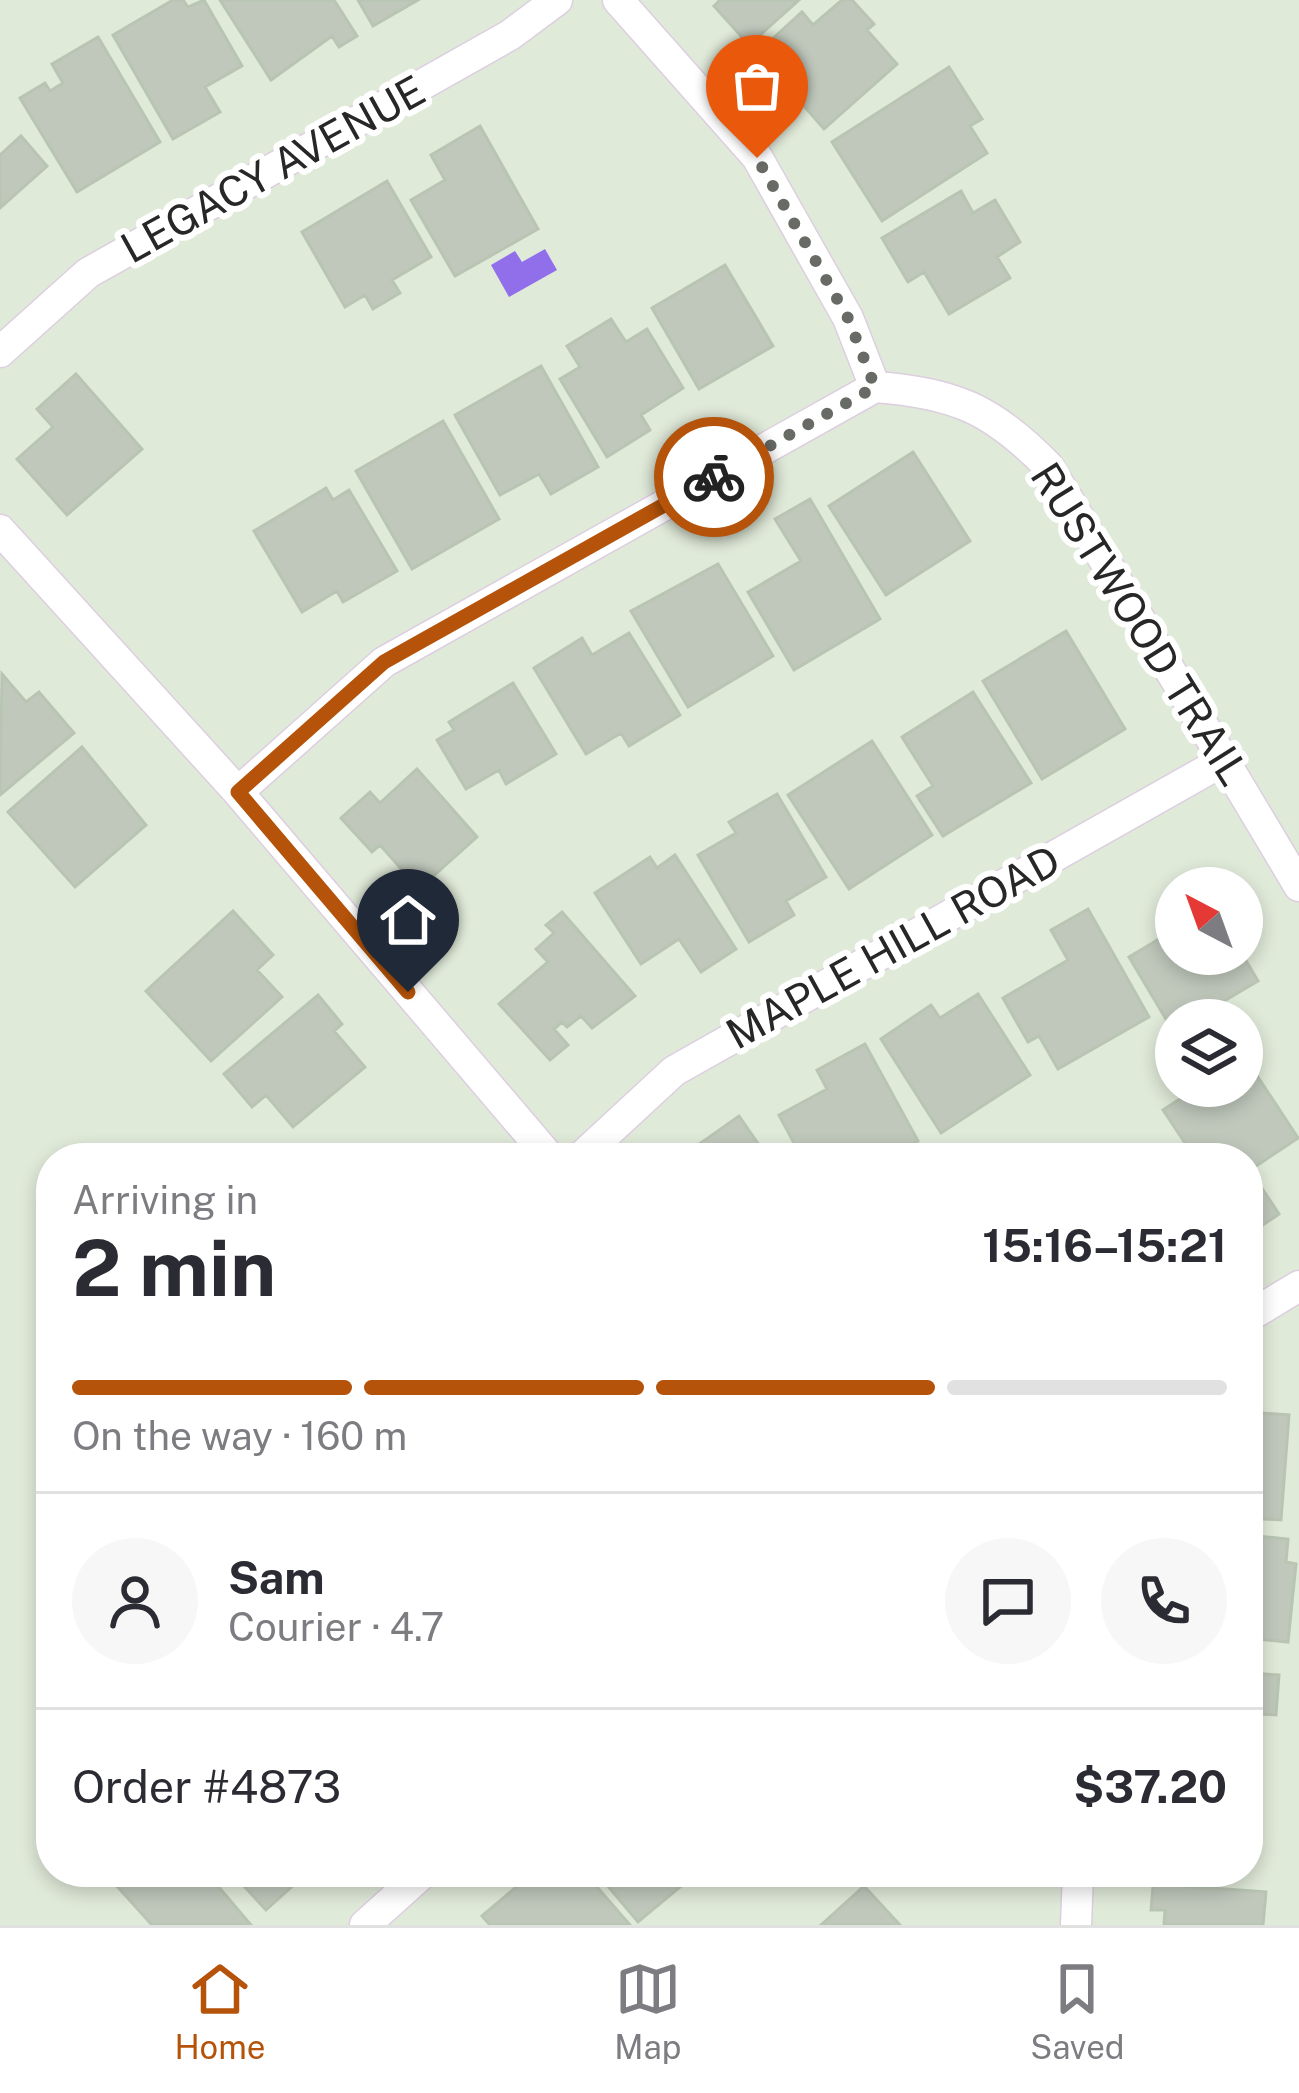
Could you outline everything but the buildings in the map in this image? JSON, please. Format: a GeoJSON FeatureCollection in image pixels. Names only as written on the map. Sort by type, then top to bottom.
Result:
{"type":"FeatureCollection","features":[{"type":"Feature","properties":{"kind":"street","name":"LEGACY AVENUE"},"geometry":{"type":"LineString","coordinates":[[0,352],[88,273],[510,35],[557,0]]}},
{"type":"Feature","properties":{"kind":"street"},"geometry":{"type":"LineString","coordinates":[[238,792],[384,662],[875,387],[848,318],[757,158],[618,0]]}},
{"type":"Feature","properties":{"kind":"street","name":"RUSTWOOD TRAIL"},"geometry":{"type":"LineString","coordinates":[[875,387],[949,399],[1006,423],[1048,466],[1299,886]]}},
{"type":"Feature","properties":{"kind":"street"},"geometry":{"type":"LineString","coordinates":[[0,530],[238,792],[537,1143]]}},
{"type":"Feature","properties":{"kind":"street","name":"MAPLE HILL ROAD"},"geometry":{"type":"LineString","coordinates":[[596,1143],[674,1071],[1225,760]]}},
{"type":"Feature","properties":{"kind":"street"},"geometry":{"type":"LineString","coordinates":[[1263,1308],[1299,1286]]}},
{"type":"Feature","properties":{"kind":"street"},"geometry":{"type":"LineString","coordinates":[[364,1925],[407,1887]]}},
{"type":"Feature","properties":{"kind":"street"},"geometry":{"type":"LineString","coordinates":[[1076,1925],[1077,1887]]}},
{"type":"Feature","properties":{"kind":"shaded area"},"geometry":{"type":"Polygon","coordinates":[[[545,249],[557,270],[509,297],[491,265],[515,251],[522,262],[545,249]]]}},
{"type":"Feature","properties":{"kind":"way so far"},"geometry":{"type":"LineString","coordinates":[[714,477],[875,387],[848,318],[757,158]]}},
{"type":"Feature","properties":{"kind":"route"},"geometry":{"type":"LineString","coordinates":[[408,992],[238,792],[384,662],[714,477]]}}]}
